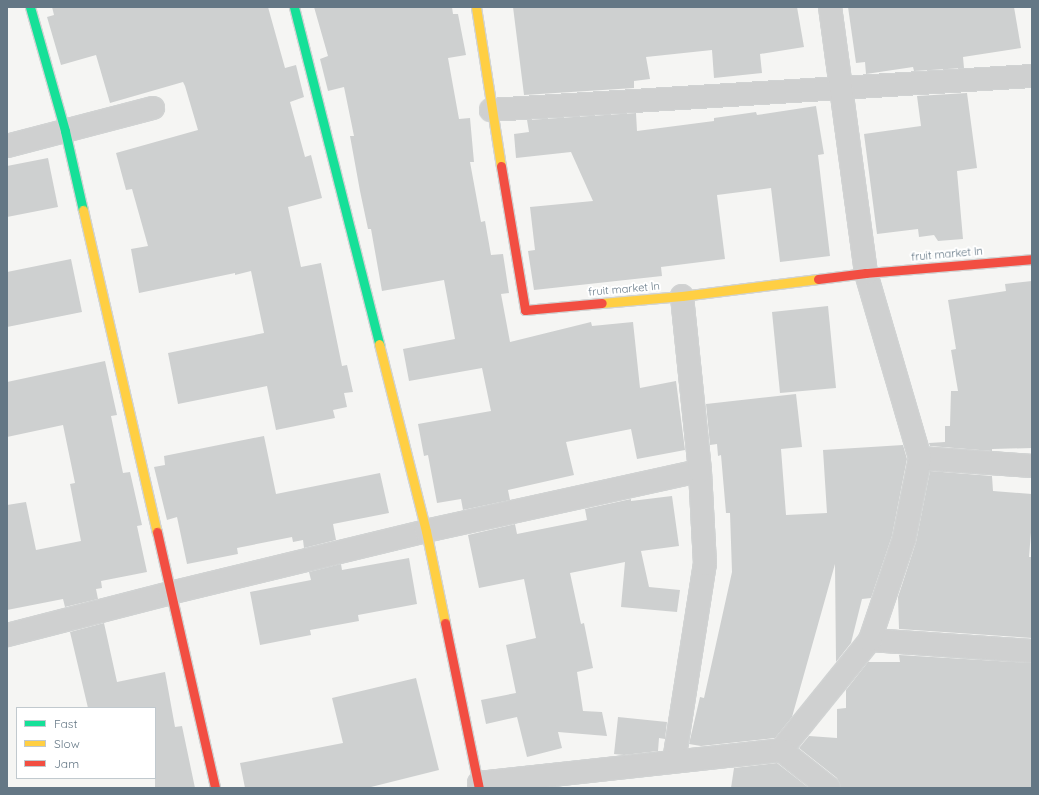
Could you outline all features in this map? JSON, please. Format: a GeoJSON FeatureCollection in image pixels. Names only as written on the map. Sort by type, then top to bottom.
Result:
{"type":"FeatureCollection","features":[{"type":"Feature","properties":{"kind":"street"},"geometry":{"type":"LineString","coordinates":[[30,7],[66,131],[215,788]]}},
{"type":"Feature","properties":{"kind":"street"},"geometry":{"type":"LineString","coordinates":[[294,7],[426,531],[479,786],[674,761],[781,750],[829,788]]}},
{"type":"Feature","properties":{"kind":"street","name":"fruit market ln"},"geometry":{"type":"LineString","coordinates":[[476,7],[491,110],[525,310],[682,296],[866,273],[1032,259]]}},
{"type":"Feature","properties":{"kind":"street"},"geometry":{"type":"LineString","coordinates":[[781,750],[870,640],[904,539],[920,458],[866,273],[830,7]]}},
{"type":"Feature","properties":{"kind":"street"},"geometry":{"type":"LineString","coordinates":[[491,110],[1032,76]]}},
{"type":"Feature","properties":{"kind":"street"},"geometry":{"type":"LineString","coordinates":[[7,146],[153,108]]}},
{"type":"Feature","properties":{"kind":"street"},"geometry":{"type":"LineString","coordinates":[[674,761],[705,564],[700,471],[682,296]]}},
{"type":"Feature","properties":{"kind":"street"},"geometry":{"type":"LineString","coordinates":[[920,458],[1032,466]]}},
{"type":"Feature","properties":{"kind":"street"},"geometry":{"type":"LineString","coordinates":[[7,635],[170,593],[426,531],[700,471]]}},
{"type":"Feature","properties":{"kind":"street"},"geometry":{"type":"LineString","coordinates":[[870,640],[1032,651]]}},
{"type":"Feature","properties":{"kind":"building"},"geometry":{"type":"Polygon","coordinates":[[[52,7],[268,7],[285,68],[296,65],[304,97],[290,102],[305,157],[311,155],[322,198],[288,207],[301,267],[321,263],[342,366],[347,365],[353,392],[344,393],[347,407],[333,410],[335,418],[276,430],[267,386],[178,404],[168,353],[264,333],[251,271],[139,293],[131,249],[148,246],[132,189],[126,190],[116,153],[198,130],[185,86],[183,82],[110,103],[96,55],[61,65],[47,17],[54,15],[52,7]]]}},
{"type":"Feature","properties":{"kind":"building"},"geometry":{"type":"Polygon","coordinates":[[[314,7],[452,7],[453,14],[458,14],[466,55],[448,58],[459,119],[470,118],[474,162],[470,162],[481,222],[485,221],[491,255],[503,254],[509,293],[501,294],[510,342],[591,322],[592,326],[633,322],[640,388],[676,381],[685,450],[637,459],[631,429],[566,442],[574,475],[508,490],[510,500],[463,510],[461,499],[437,503],[428,455],[424,456],[418,424],[491,411],[482,368],[409,381],[403,349],[455,339],[444,280],[382,291],[371,229],[368,229],[360,191],[350,136],[354,136],[344,87],[328,91],[320,59],[328,56],[314,7]]]}},
{"type":"Feature","properties":{"kind":"building"},"geometry":{"type":"Polygon","coordinates":[[[513,7],[797,7],[804,47],[760,54],[762,73],[714,78],[712,50],[646,57],[650,79],[634,81],[634,88],[524,95],[513,7]]]}},
{"type":"Feature","properties":{"kind":"building"},"geometry":{"type":"Polygon","coordinates":[[[848,7],[1014,7],[1021,48],[963,57],[964,68],[914,71],[913,67],[866,74],[865,62],[856,63],[848,7]]]}},
{"type":"Feature","properties":{"kind":"building"},"geometry":{"type":"Polygon","coordinates":[[[967,93],[977,168],[957,171],[963,239],[938,241],[934,235],[919,237],[918,229],[877,234],[864,134],[921,126],[917,96],[967,93]]]}},
{"type":"Feature","properties":{"kind":"building"},"geometry":{"type":"Polygon","coordinates":[[[816,106],[824,154],[818,155],[830,256],[780,262],[771,188],[717,195],[725,259],[661,267],[662,276],[534,290],[528,251],[535,250],[530,207],[593,201],[571,152],[516,158],[514,134],[529,132],[527,120],[636,113],[637,131],[714,121],[714,118],[756,112],[757,115],[816,106]]]}},
{"type":"Feature","properties":{"kind":"building"},"geometry":{"type":"Polygon","coordinates":[[[48,158],[58,207],[7,217],[7,166],[48,158]]]}},
{"type":"Feature","properties":{"kind":"building"},"geometry":{"type":"Polygon","coordinates":[[[71,259],[82,312],[7,327],[7,272],[71,259]]]}},
{"type":"Feature","properties":{"kind":"building"},"geometry":{"type":"Polygon","coordinates":[[[1032,281],[1032,448],[992,449],[992,451],[930,446],[929,443],[945,442],[945,426],[950,426],[951,391],[958,391],[951,350],[956,349],[948,300],[1006,291],[1005,284],[1032,281]]]}},
{"type":"Feature","properties":{"kind":"building"},"geometry":{"type":"Polygon","coordinates":[[[828,306],[836,388],[780,393],[772,312],[828,306]]]}},
{"type":"Feature","properties":{"kind":"building"},"geometry":{"type":"Polygon","coordinates":[[[105,361],[117,415],[111,416],[123,473],[130,472],[142,525],[137,526],[147,572],[101,581],[102,588],[96,589],[98,599],[65,607],[63,599],[7,610],[7,505],[26,502],[36,550],[81,541],[70,484],[75,483],[63,425],[7,437],[7,382],[105,361]]]}},
{"type":"Feature","properties":{"kind":"building"},"geometry":{"type":"Polygon","coordinates":[[[796,394],[802,447],[781,449],[786,515],[827,513],[823,450],[903,445],[907,459],[892,536],[871,598],[862,599],[851,643],[836,662],[835,564],[792,717],[775,738],[701,746],[689,744],[700,697],[704,698],[732,572],[730,513],[726,513],[721,455],[718,456],[717,444],[710,445],[706,404],[796,394]]]}},
{"type":"Feature","properties":{"kind":"building"},"geometry":{"type":"Polygon","coordinates":[[[264,436],[276,494],[380,473],[389,513],[333,524],[336,540],[304,548],[303,540],[293,542],[292,537],[237,548],[238,554],[187,564],[177,517],[167,520],[154,467],[165,465],[164,456],[264,436]]]}},
{"type":"Feature","properties":{"kind":"building"},"geometry":{"type":"Polygon","coordinates":[[[930,471],[992,476],[993,491],[1032,494],[1032,520],[1029,557],[1032,557],[1032,638],[899,629],[898,597],[916,542],[930,471]]]}},
{"type":"Feature","properties":{"kind":"building"},"geometry":{"type":"Polygon","coordinates":[[[672,496],[679,546],[641,551],[649,587],[680,590],[677,612],[621,607],[625,562],[570,573],[581,624],[584,623],[593,668],[577,672],[583,711],[602,712],[607,736],[558,732],[562,748],[527,757],[517,717],[486,724],[481,700],[516,693],[506,645],[536,638],[524,579],[479,588],[468,535],[515,524],[517,534],[587,520],[585,509],[631,499],[631,501],[672,496]]]}},
{"type":"Feature","properties":{"kind":"building"},"geometry":{"type":"Polygon","coordinates":[[[409,558],[417,604],[358,615],[359,621],[310,630],[311,635],[260,645],[250,592],[311,580],[309,572],[341,564],[342,570],[409,558]]]}},
{"type":"Feature","properties":{"kind":"building"},"geometry":{"type":"Polygon","coordinates":[[[104,623],[117,682],[165,672],[175,727],[182,726],[195,788],[155,788],[156,707],[88,707],[70,632],[104,623]]]}},
{"type":"Feature","properties":{"kind":"building"},"geometry":{"type":"Polygon","coordinates":[[[899,655],[1032,663],[1032,787],[841,788],[837,778],[799,748],[809,736],[837,738],[837,709],[846,708],[846,690],[868,662],[900,662],[899,655]]]}},
{"type":"Feature","properties":{"kind":"building"},"geometry":{"type":"Polygon","coordinates":[[[416,678],[439,770],[367,788],[245,788],[240,763],[343,743],[332,698],[416,678]]]}},
{"type":"Feature","properties":{"kind":"building"},"geometry":{"type":"Polygon","coordinates":[[[618,717],[667,722],[665,739],[659,738],[658,751],[624,755],[614,754],[618,717]]]}},
{"type":"Feature","properties":{"kind":"building"},"geometry":{"type":"Polygon","coordinates":[[[777,763],[809,788],[731,788],[734,768],[777,763]]]}},
{"type":"Feature","properties":{"kind":"traffic: fast"},"geometry":{"type":"LineString","coordinates":[[30,7],[65,131],[83,210]]}},
{"type":"Feature","properties":{"kind":"traffic: fast"},"geometry":{"type":"LineString","coordinates":[[294,7],[379,344]]}},
{"type":"Feature","properties":{"kind":"traffic: slow"},"geometry":{"type":"LineString","coordinates":[[476,7],[501,166]]}},
{"type":"Feature","properties":{"kind":"traffic: slow"},"geometry":{"type":"LineString","coordinates":[[83,210],[157,532]]}},
{"type":"Feature","properties":{"kind":"traffic: slow"},"geometry":{"type":"LineString","coordinates":[[602,303],[682,296],[818,279]]}},
{"type":"Feature","properties":{"kind":"traffic: slow"},"geometry":{"type":"LineString","coordinates":[[379,344],[426,531],[445,623]]}},
{"type":"Feature","properties":{"kind":"traffic: jam"},"geometry":{"type":"LineString","coordinates":[[501,166],[525,310],[602,303]]}},
{"type":"Feature","properties":{"kind":"traffic: jam"},"geometry":{"type":"LineString","coordinates":[[818,279],[866,273],[1032,259]]}},
{"type":"Feature","properties":{"kind":"traffic: jam"},"geometry":{"type":"LineString","coordinates":[[157,532],[215,788]]}},
{"type":"Feature","properties":{"kind":"traffic: jam"},"geometry":{"type":"LineString","coordinates":[[445,623],[479,788]]}}]}
